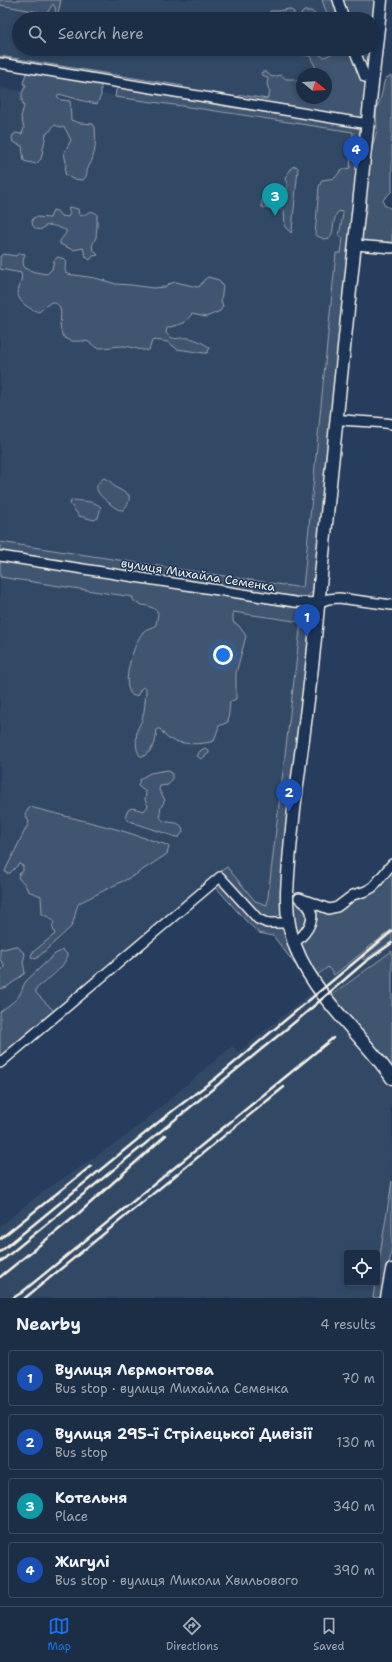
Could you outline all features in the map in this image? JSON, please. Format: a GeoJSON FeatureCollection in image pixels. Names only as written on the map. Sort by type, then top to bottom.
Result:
{"type":"FeatureCollection","features":[{"type":"Feature","properties":{"kind":"street"},"geometry":{"type":"LineString","coordinates":[[338,0],[342,12]]}},
{"type":"Feature","properties":{"kind":"street"},"geometry":{"type":"LineString","coordinates":[[380,12],[381,0]]}},
{"type":"Feature","properties":{"kind":"street"},"geometry":{"type":"LineString","coordinates":[[357,56],[366,77],[373,78]]}},
{"type":"Feature","properties":{"kind":"street"},"geometry":{"type":"LineString","coordinates":[[375,56],[336,419],[317,603],[315,637],[299,766],[287,893],[289,923],[294,943],[303,964],[321,990],[392,1078]]}},
{"type":"Feature","properties":{"kind":"street"},"geometry":{"type":"LineString","coordinates":[[0,63],[368,124]]}},
{"type":"Feature","properties":{"kind":"street"},"geometry":{"type":"LineString","coordinates":[[355,245],[392,248]]}},
{"type":"Feature","properties":{"kind":"street"},"geometry":{"type":"LineString","coordinates":[[336,419],[356,422],[376,421],[392,424]]}},
{"type":"Feature","properties":{"kind":"street","name":"вулиця Михайла Семенка"},"geometry":{"type":"LineString","coordinates":[[0,556],[295,602],[317,603],[328,599],[339,598],[392,605]]}},
{"type":"Feature","properties":{"kind":"street"},"geometry":{"type":"LineString","coordinates":[[287,893],[329,909],[338,907],[353,895],[373,887],[392,864]]}},
{"type":"Feature","properties":{"kind":"street"},"geometry":{"type":"LineString","coordinates":[[0,1063],[220,877],[258,919],[267,923],[289,923]]}},
{"type":"Feature","properties":{"kind":"street"},"geometry":{"type":"LineString","coordinates":[[294,943],[308,929],[312,915],[308,906],[298,898]]}},
{"type":"Feature","properties":{"kind":"street"},"geometry":{"type":"LineString","coordinates":[[388,1298],[392,1270]]}},
{"type":"Feature","properties":{"kind":"shaded area"},"geometry":{"type":"Polygon","coordinates":[[[0,0],[323,0],[327,12],[12,12],[12,56],[341,56],[352,90],[349,115],[242,95],[234,98],[182,90],[183,86],[0,56],[0,0]]]}},
{"type":"Feature","properties":{"kind":"shaded area"},"geometry":{"type":"Polygon","coordinates":[[[0,0],[61,0],[58,12],[56,12],[53,4],[48,12],[39,12],[0,5],[0,0]]]}},
{"type":"Feature","properties":{"kind":"shaded area"},"geometry":{"type":"Polygon","coordinates":[[[322,0],[335,0],[339,12],[326,12],[322,0]]]}},
{"type":"Feature","properties":{"kind":"shaded area"},"geometry":{"type":"Polygon","coordinates":[[[340,0],[377,0],[374,12],[344,12],[340,0]]]}},
{"type":"Feature","properties":{"kind":"shaded area"},"geometry":{"type":"Polygon","coordinates":[[[289,9],[294,12],[270,12],[289,9]]]}},
{"type":"Feature","properties":{"kind":"shaded area"},"geometry":{"type":"Polygon","coordinates":[[[0,56],[183,86],[182,90],[0,60],[0,56]]]}},
{"type":"Feature","properties":{"kind":"shaded area"},"geometry":{"type":"Polygon","coordinates":[[[310,56],[356,56],[368,81],[362,118],[360,119],[234,98],[242,95],[267,99],[270,93],[267,84],[268,78],[261,74],[262,72],[266,72],[272,77],[281,75],[286,79],[296,80],[296,104],[332,104],[332,68],[316,68],[310,56]]]}},
{"type":"Feature","properties":{"kind":"shaded area"},"geometry":{"type":"Polygon","coordinates":[[[360,56],[371,56],[370,71],[366,73],[360,56]]]}},
{"type":"Feature","properties":{"kind":"shaded area"},"geometry":{"type":"Polygon","coordinates":[[[29,72],[101,85],[101,95],[97,104],[59,94],[57,96],[61,100],[70,101],[71,120],[80,123],[93,124],[95,128],[94,152],[86,177],[83,180],[72,179],[65,174],[66,162],[64,153],[71,140],[65,128],[54,125],[46,134],[41,159],[36,164],[24,161],[22,146],[13,142],[13,135],[16,133],[22,134],[24,128],[21,117],[24,106],[22,101],[22,93],[26,85],[23,84],[26,73],[29,72]]]}},
{"type":"Feature","properties":{"kind":"shaded area"},"geometry":{"type":"Polygon","coordinates":[[[392,76],[392,191],[383,200],[384,205],[392,209],[392,245],[365,242],[361,239],[363,217],[367,210],[366,192],[371,153],[377,129],[376,112],[384,82],[386,78],[392,76]]]}},
{"type":"Feature","properties":{"kind":"shaded area"},"geometry":{"type":"Polygon","coordinates":[[[23,84],[176,104],[238,115],[353,131],[341,253],[336,253],[334,270],[303,588],[0,542],[0,88],[22,91],[23,84]]]}},
{"type":"Feature","properties":{"kind":"shaded area"},"geometry":{"type":"Polygon","coordinates":[[[119,87],[229,107],[356,126],[362,129],[318,561],[312,593],[306,596],[296,597],[0,551],[0,542],[303,588],[336,253],[341,253],[343,238],[339,236],[343,214],[339,211],[335,217],[333,231],[330,238],[324,239],[315,235],[319,187],[322,180],[335,178],[341,170],[350,168],[353,132],[205,109],[115,97],[116,90],[119,87]]]}},
{"type":"Feature","properties":{"kind":"shaded area"},"geometry":{"type":"Polygon","coordinates":[[[296,166],[298,168],[291,233],[285,227],[284,210],[262,207],[262,201],[266,190],[271,188],[282,190],[287,189],[285,178],[292,167],[296,166]]]}},
{"type":"Feature","properties":{"kind":"shaded area"},"geometry":{"type":"Polygon","coordinates":[[[70,207],[78,209],[80,216],[90,212],[95,212],[97,214],[96,237],[92,246],[98,255],[93,256],[90,260],[86,257],[83,248],[73,250],[60,244],[66,230],[50,225],[42,229],[37,229],[32,223],[33,218],[36,217],[50,218],[53,210],[57,211],[61,216],[68,217],[70,213],[68,209],[70,207]]]}},
{"type":"Feature","properties":{"kind":"shaded area"},"geometry":{"type":"Polygon","coordinates":[[[19,253],[25,254],[23,261],[24,268],[35,272],[47,274],[52,269],[54,260],[58,257],[65,259],[65,271],[67,274],[95,278],[116,284],[153,288],[165,287],[168,284],[176,282],[197,287],[200,286],[208,277],[219,280],[223,287],[221,300],[223,306],[220,311],[206,317],[192,314],[184,323],[167,328],[166,333],[172,338],[195,339],[210,348],[207,353],[204,353],[177,349],[168,342],[155,340],[152,341],[149,350],[124,346],[98,348],[86,341],[68,340],[65,338],[60,328],[60,307],[51,302],[39,312],[32,309],[22,302],[18,296],[22,278],[21,273],[0,269],[0,256],[4,254],[16,256],[19,253]]]}},
{"type":"Feature","properties":{"kind":"shaded area"},"geometry":{"type":"Polygon","coordinates":[[[104,478],[110,481],[115,487],[129,495],[128,503],[123,510],[116,508],[98,492],[97,485],[104,478]]]}},
{"type":"Feature","properties":{"kind":"shaded area"},"geometry":{"type":"Polygon","coordinates":[[[71,501],[91,502],[101,507],[98,518],[94,520],[79,516],[70,504],[71,501]]]}},
{"type":"Feature","properties":{"kind":"shaded area"},"geometry":{"type":"Polygon","coordinates":[[[0,560],[303,609],[311,612],[282,912],[275,919],[269,920],[260,916],[221,871],[227,867],[255,901],[267,905],[301,622],[233,612],[233,622],[239,626],[246,636],[236,673],[236,699],[230,702],[228,722],[219,726],[214,741],[203,743],[192,744],[174,741],[165,736],[160,729],[157,729],[155,743],[150,751],[144,756],[140,756],[138,753],[136,737],[144,713],[146,688],[143,687],[138,695],[133,696],[129,691],[127,683],[129,664],[139,637],[144,631],[156,625],[158,613],[153,608],[139,604],[133,600],[133,597],[0,577],[0,560]]]}},
{"type":"Feature","properties":{"kind":"shaded area"},"geometry":{"type":"Polygon","coordinates":[[[0,577],[301,622],[267,905],[255,901],[226,867],[0,1058],[0,577]]]}},
{"type":"Feature","properties":{"kind":"shaded area"},"geometry":{"type":"Polygon","coordinates":[[[205,748],[209,751],[209,753],[201,759],[197,756],[200,751],[205,748]]]}},
{"type":"Feature","properties":{"kind":"shaded area"},"geometry":{"type":"Polygon","coordinates":[[[168,770],[172,773],[172,780],[168,785],[160,786],[159,790],[165,800],[160,809],[160,817],[166,822],[179,824],[182,827],[183,832],[179,837],[129,821],[125,817],[128,810],[132,808],[144,811],[148,806],[145,800],[146,792],[138,786],[140,779],[150,773],[168,770]]]}},
{"type":"Feature","properties":{"kind":"shaded area"},"geometry":{"type":"Polygon","coordinates":[[[30,807],[116,829],[167,845],[169,847],[167,854],[135,875],[79,903],[70,928],[36,959],[31,957],[32,953],[55,934],[52,926],[54,923],[52,919],[42,914],[41,896],[28,891],[24,883],[18,878],[19,874],[23,871],[23,866],[19,864],[10,873],[6,873],[5,871],[29,822],[25,814],[30,807]]]}},
{"type":"Feature","properties":{"kind":"shaded area"},"geometry":{"type":"Polygon","coordinates":[[[392,867],[392,929],[334,975],[328,967],[316,976],[301,951],[293,920],[293,901],[295,900],[334,911],[392,867]]]}},
{"type":"Feature","properties":{"kind":"shaded area"},"geometry":{"type":"Polygon","coordinates":[[[220,883],[256,920],[279,927],[286,932],[315,990],[273,936],[259,933],[246,921],[214,885],[220,883]]]}},
{"type":"Feature","properties":{"kind":"shaded area"},"geometry":{"type":"Polygon","coordinates":[[[392,929],[392,933],[362,958],[364,960],[392,941],[392,951],[332,995],[316,976],[328,967],[335,975],[392,929]]]}},
{"type":"Feature","properties":{"kind":"shaded area"},"geometry":{"type":"Polygon","coordinates":[[[392,933],[392,941],[364,960],[362,958],[392,933]]]}},
{"type":"Feature","properties":{"kind":"shaded area"},"geometry":{"type":"Polygon","coordinates":[[[15,946],[25,954],[23,962],[25,973],[7,987],[0,989],[0,972],[4,967],[4,964],[0,960],[0,948],[4,949],[15,946]]]}},
{"type":"Feature","properties":{"kind":"shaded area"},"geometry":{"type":"Polygon","coordinates":[[[63,950],[67,954],[66,959],[60,969],[36,989],[36,993],[54,1011],[54,1014],[0,1061],[0,1012],[18,997],[27,980],[55,954],[63,950]]]}},
{"type":"Feature","properties":{"kind":"shaded area"},"geometry":{"type":"Polygon","coordinates":[[[392,951],[392,1071],[332,995],[392,951]]]}},
{"type":"Feature","properties":{"kind":"shaded area"},"geometry":{"type":"Polygon","coordinates":[[[315,990],[392,1085],[392,1106],[390,1109],[392,1122],[392,1181],[380,1255],[380,1250],[344,1250],[344,1286],[375,1286],[373,1298],[0,1298],[0,1226],[40,1194],[129,1134],[232,1046],[238,1052],[315,990]]]}},
{"type":"Feature","properties":{"kind":"shaded area"},"geometry":{"type":"Polygon","coordinates":[[[392,1181],[392,1245],[384,1298],[373,1298],[375,1286],[380,1286],[380,1255],[392,1181]]]}},
{"type":"Feature","properties":{"kind":"railway"},"geometry":{"type":"LineString","coordinates":[[0,1252],[171,1112],[216,1078],[392,931]]}},
{"type":"Feature","properties":{"kind":"railway"},"geometry":{"type":"LineString","coordinates":[[0,1262],[301,1017],[365,962],[392,943]]}},
{"type":"Feature","properties":{"kind":"railway"},"geometry":{"type":"LineString","coordinates":[[13,1298],[333,1038]]}},
{"type":"Feature","properties":{"kind":"railway"},"geometry":{"type":"LineString","coordinates":[[25,1298],[284,1087]]}},
{"type":"Feature","properties":{"kind":"railway"},"geometry":{"type":"LineString","coordinates":[[0,1277],[78,1214],[166,1135]]}},
{"type":"Feature","properties":{"kind":"railway"},"geometry":{"type":"LineString","coordinates":[[0,1239],[91,1166]]}},
{"type":"Feature","properties":{"kind":"place","name":"Жигулі"},"geometry":{"type":"Point","coordinates":[356,169]}},
{"type":"Feature","properties":{"kind":"place","name":"Котельня"},"geometry":{"type":"Point","coordinates":[275,216]}},
{"type":"Feature","properties":{"kind":"place","name":"Вулиця Лєрмонтова"},"geometry":{"type":"Point","coordinates":[307,637]}},
{"type":"Feature","properties":{"kind":"place","name":"Вулиця 295-ї Стрілецької Дивізії"},"geometry":{"type":"Point","coordinates":[289,812]}}]}
